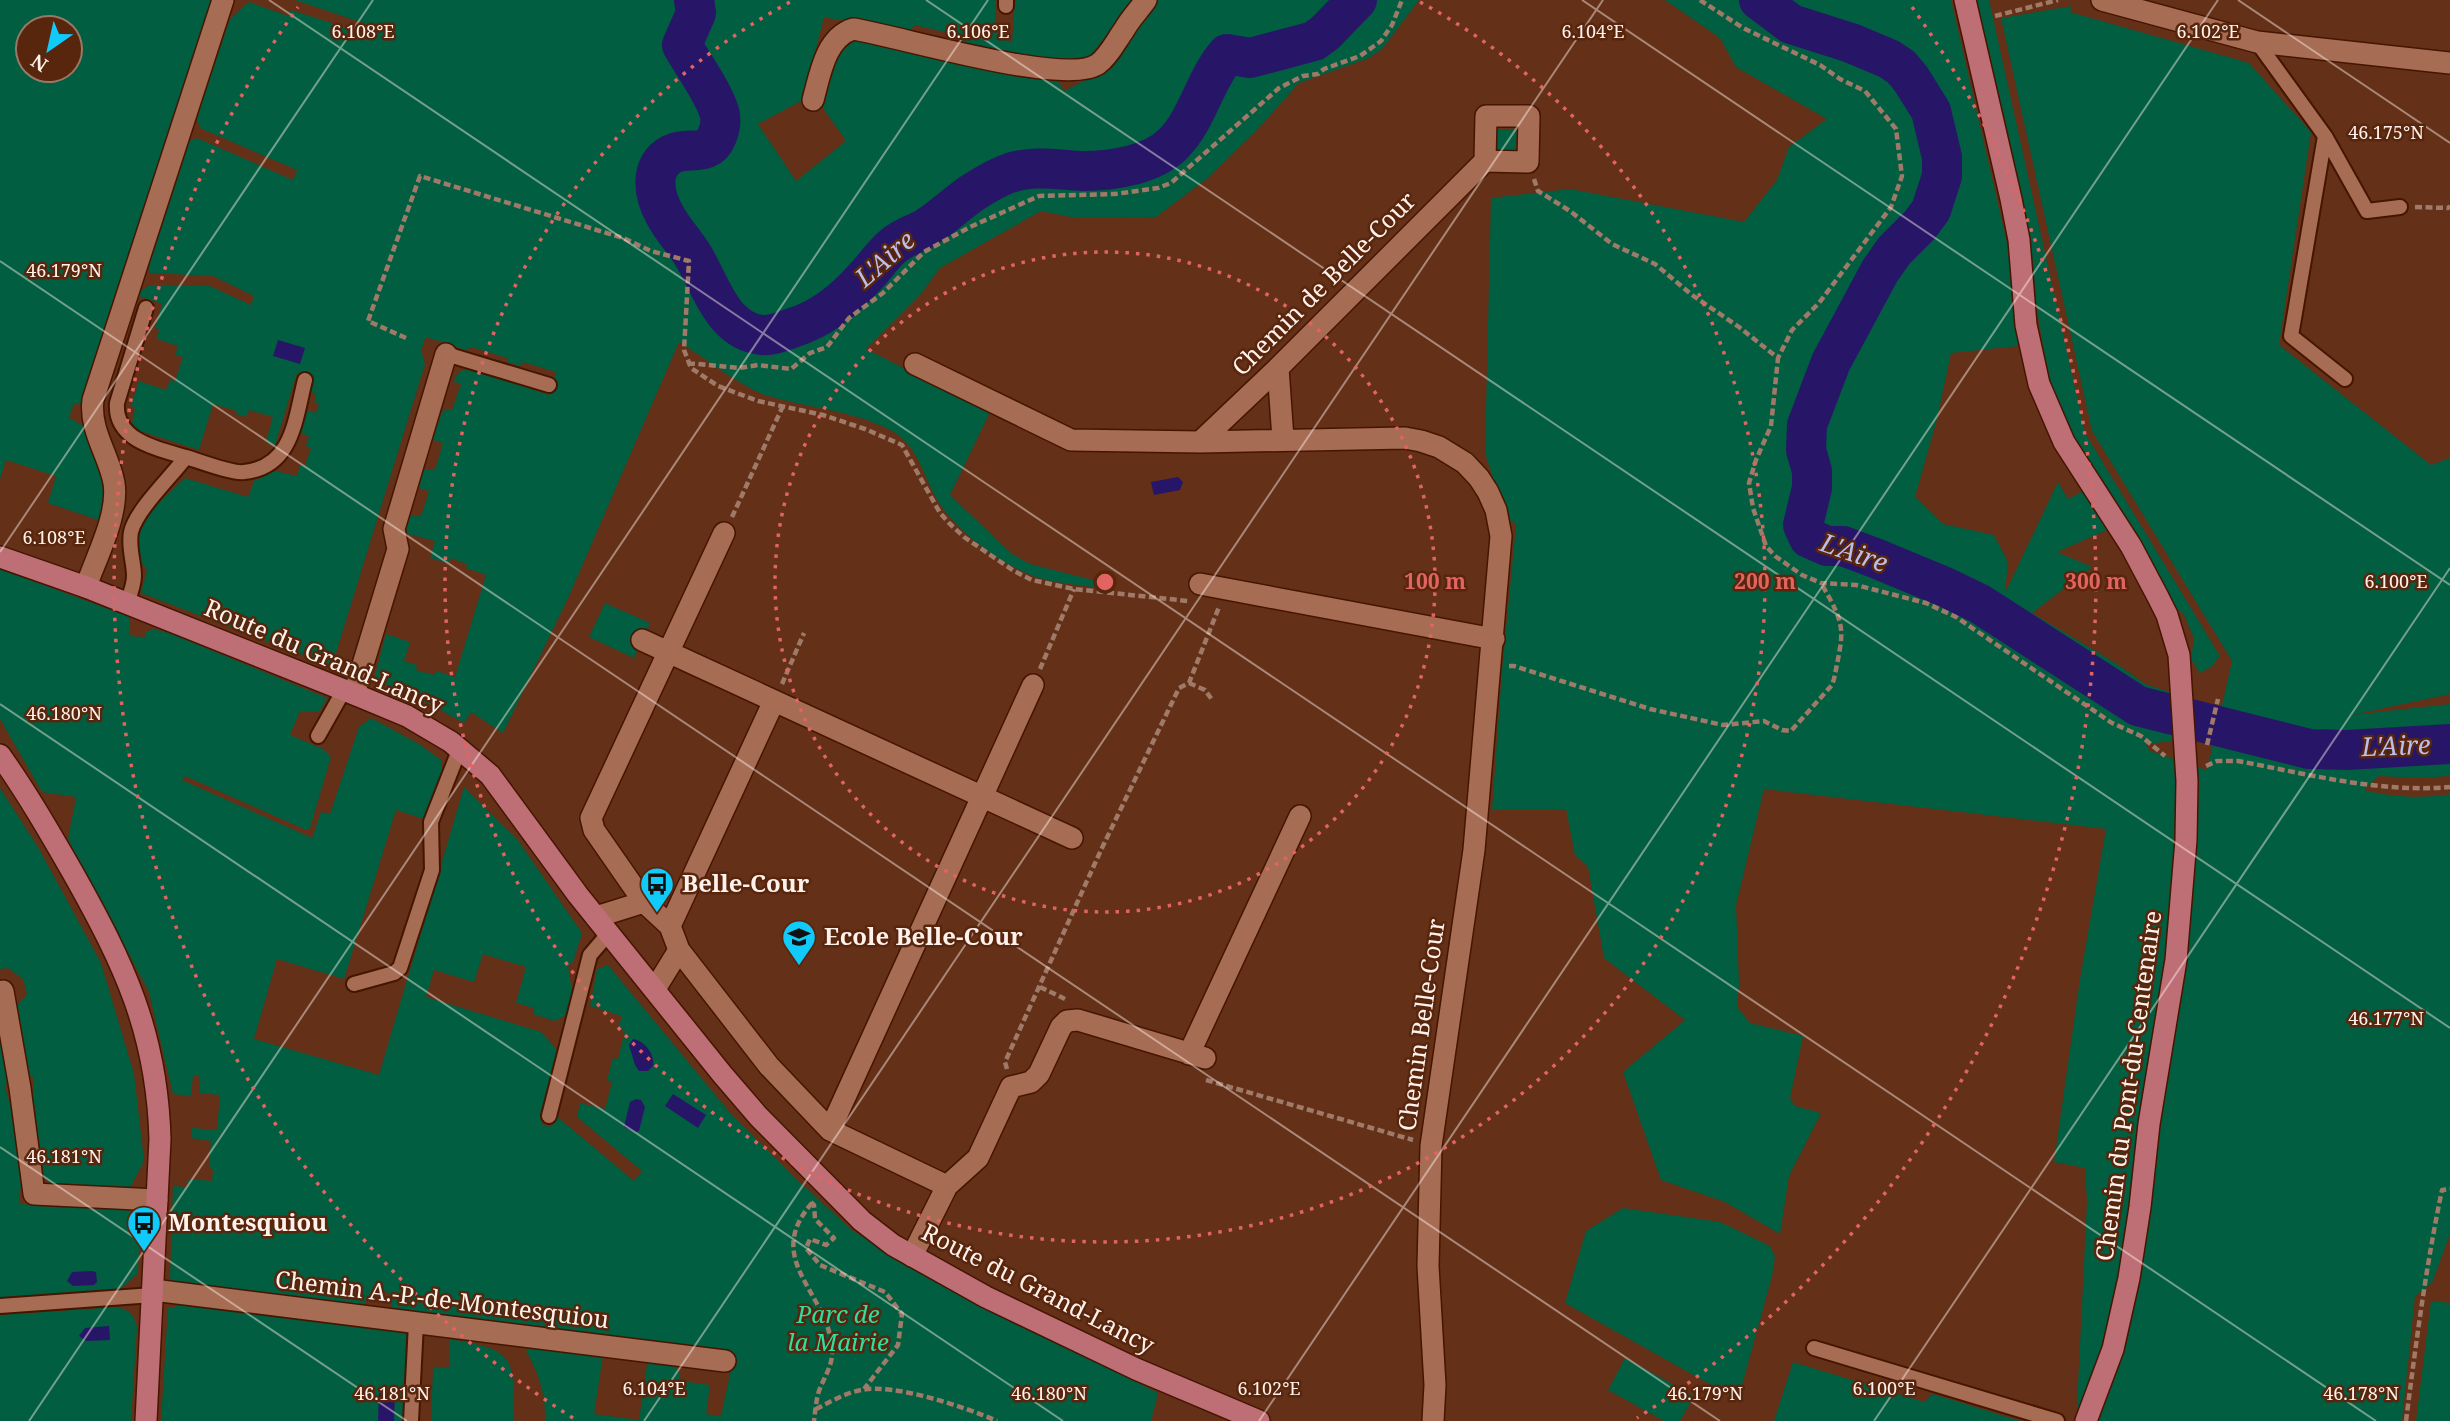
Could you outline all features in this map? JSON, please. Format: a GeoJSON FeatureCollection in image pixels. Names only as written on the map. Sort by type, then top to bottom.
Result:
{"type":"FeatureCollection","features":[{"type":"Feature","properties":{"kind":"street"},"geometry":{"type":"LineString","coordinates":[[86,587],[115,498],[111,472],[94,426],[93,400],[223,0]]}},
{"type":"Feature","properties":{"kind":"street"},"geometry":{"type":"LineString","coordinates":[[813,100],[826,56],[837,38],[853,29],[961,54],[1035,67],[1085,71],[1099,64],[1107,55],[1146,0]]}},
{"type":"Feature","properties":{"kind":"street","name":"Chemin du Pont-du-Centenaire"},"geometry":{"type":"LineString","coordinates":[[1965,0],[2019,240],[2027,334],[2039,384],[2064,442],[2131,546],[2167,615],[2179,654],[2191,761],[2178,934],[2129,1278],[2113,1349],[2086,1421]]}},
{"type":"Feature","properties":{"kind":"street"},"geometry":{"type":"LineString","coordinates":[[2102,0],[2257,42],[2450,63]]}},
{"type":"Feature","properties":{"kind":"street"},"geometry":{"type":"LineString","coordinates":[[1486,116],[1529,116],[1528,162],[1485,161],[1486,116]]}},
{"type":"Feature","properties":{"kind":"street","name":"Chemin de Belle-Cour"},"geometry":{"type":"LineString","coordinates":[[1200,442],[1485,161]]}},
{"type":"Feature","properties":{"kind":"street"},"geometry":{"type":"LineString","coordinates":[[349,692],[398,549],[394,529],[446,354]]}},
{"type":"Feature","properties":{"kind":"street"},"geometry":{"type":"LineString","coordinates":[[915,364],[1071,440],[1421,440],[1439,447],[1465,463],[1479,478],[1496,510],[1501,536],[1494,639],[1195,592]]}},
{"type":"Feature","properties":{"kind":"street"},"geometry":{"type":"LineString","coordinates":[[1278,368],[1283,439]]}},
{"type":"Feature","properties":{"kind":"street"},"geometry":{"type":"LineString","coordinates":[[724,533],[592,818],[594,830],[644,902],[670,926],[679,950],[769,1066],[830,1130],[947,1186]]}},
{"type":"Feature","properties":{"kind":"street","name":"Route du Grand-Lancy"},"geometry":{"type":"LineString","coordinates":[[0,557],[127,603],[407,716],[460,748],[490,775],[602,925],[722,1074],[781,1140],[862,1221],[912,1256],[986,1297],[1124,1363],[1259,1421]]}},
{"type":"Feature","properties":{"kind":"street","name":"Chemin Belle-Cour"},"geometry":{"type":"LineString","coordinates":[[1433,1421],[1435,1385],[1428,1266],[1431,1146],[1474,850],[1494,639]]}},
{"type":"Feature","properties":{"kind":"street"},"geometry":{"type":"LineString","coordinates":[[642,640],[1072,838]]}},
{"type":"Feature","properties":{"kind":"street"},"geometry":{"type":"LineString","coordinates":[[830,1130],[1033,685]]}},
{"type":"Feature","properties":{"kind":"street"},"geometry":{"type":"LineString","coordinates":[[670,926],[774,701]]}},
{"type":"Feature","properties":{"kind":"street"},"geometry":{"type":"LineString","coordinates":[[0,755],[48,829],[98,918],[141,1014],[152,1059],[159,1111],[146,1421]]}},
{"type":"Feature","properties":{"kind":"street"},"geometry":{"type":"LineString","coordinates":[[912,1256],[947,1186],[978,1158],[1011,1087],[1031,1082],[1039,1074],[1061,1027],[1067,1021],[1077,1020],[1197,1056],[1300,816]]}},
{"type":"Feature","properties":{"kind":"street"},"geometry":{"type":"LineString","coordinates":[[602,925],[644,902]]}},
{"type":"Feature","properties":{"kind":"street"},"geometry":{"type":"LineString","coordinates":[[655,989],[679,950]]}},
{"type":"Feature","properties":{"kind":"street"},"geometry":{"type":"LineString","coordinates":[[3,991],[20,1088],[34,1194],[157,1200]]}},
{"type":"Feature","properties":{"kind":"street","name":"Chemin A.-P.-de-Montesquiou"},"geometry":{"type":"LineString","coordinates":[[153,1293],[724,1361]]}},
{"type":"Feature","properties":{"kind":"lane"},"geometry":{"type":"LineString","coordinates":[[2257,42],[2325,136],[2367,211],[2400,206]]}},
{"type":"Feature","properties":{"kind":"lane"},"geometry":{"type":"LineString","coordinates":[[2325,136],[2291,336],[2345,379]]}},
{"type":"Feature","properties":{"kind":"lane"},"geometry":{"type":"LineString","coordinates":[[146,308],[117,403],[116,416],[124,429],[140,441],[243,473],[271,464],[282,455],[289,439],[305,380]]}},
{"type":"Feature","properties":{"kind":"lane"},"geometry":{"type":"LineString","coordinates":[[446,354],[549,385]]}},
{"type":"Feature","properties":{"kind":"lane"},"geometry":{"type":"LineString","coordinates":[[127,603],[135,579],[130,534],[135,521],[186,457]]}},
{"type":"Feature","properties":{"kind":"lane"},"geometry":{"type":"LineString","coordinates":[[318,736],[349,692]]}},
{"type":"Feature","properties":{"kind":"lane"},"geometry":{"type":"LineString","coordinates":[[354,984],[394,973],[400,968],[432,870],[431,822],[460,748]]}},
{"type":"Feature","properties":{"kind":"lane"},"geometry":{"type":"LineString","coordinates":[[549,1116],[590,955],[602,925]]}},
{"type":"Feature","properties":{"kind":"lane"},"geometry":{"type":"LineString","coordinates":[[0,1306],[153,1293]]}},
{"type":"Feature","properties":{"kind":"lane"},"geometry":{"type":"LineString","coordinates":[[411,1421],[416,1323]]}},
{"type":"Feature","properties":{"kind":"lane"},"geometry":{"type":"LineString","coordinates":[[1814,1348],[2057,1421]]}},
{"type":"Feature","properties":{"kind":"path"},"geometry":{"type":"LineString","coordinates":[[688,363],[791,369],[810,353],[827,346],[849,318],[883,293],[924,252],[970,227],[1039,195],[1115,194],[1158,188],[1171,183],[1279,88],[1303,76],[1318,74],[1324,69],[1360,56],[1381,41],[1392,25],[1402,0]]}},
{"type":"Feature","properties":{"kind":"path"},"geometry":{"type":"LineString","coordinates":[[1700,0],[1743,28],[1820,65],[1840,79],[1866,91],[1896,130],[1902,176],[1891,207],[1819,303],[1792,330],[1778,358],[1771,426],[1749,483],[1766,546],[1788,567],[1821,583],[1856,585],[1926,603],[1956,617],[2112,723],[2141,736],[2173,763],[2238,761],[2375,786],[2416,789],[2450,787]]}},
{"type":"Feature","properties":{"kind":"path"},"geometry":{"type":"LineString","coordinates":[[1995,16],[2058,0]]}},
{"type":"Feature","properties":{"kind":"path"},"geometry":{"type":"LineString","coordinates":[[1528,162],[1538,191],[1570,211],[1612,244],[1656,264],[1692,295],[1778,358]]}},
{"type":"Feature","properties":{"kind":"path"},"geometry":{"type":"LineString","coordinates":[[406,338],[369,321],[420,176],[574,222],[623,238],[651,251],[689,261],[684,350],[688,363],[699,375],[718,386],[782,408],[822,415],[902,445],[940,513],[964,537],[997,561],[1031,580],[1074,589],[1195,592]]}},
{"type":"Feature","properties":{"kind":"path"},"geometry":{"type":"LineString","coordinates":[[2400,206],[2450,206]]}},
{"type":"Feature","properties":{"kind":"path"},"geometry":{"type":"LineString","coordinates":[[724,533],[782,408]]}},
{"type":"Feature","properties":{"kind":"path"},"geometry":{"type":"LineString","coordinates":[[1491,667],[1499,672],[1514,666],[1632,704],[1723,725],[1763,720],[1782,730],[1791,731],[1832,685],[1843,633],[1842,623],[1821,583]]}},
{"type":"Feature","properties":{"kind":"path"},"geometry":{"type":"LineString","coordinates":[[1033,685],[1074,589]]}},
{"type":"Feature","properties":{"kind":"path"},"geometry":{"type":"LineString","coordinates":[[1211,604],[1228,605]]}},
{"type":"Feature","properties":{"kind":"path"},"geometry":{"type":"LineString","coordinates":[[1011,1087],[1005,1062],[1101,850],[1179,688],[1189,683],[1220,606]]}},
{"type":"Feature","properties":{"kind":"path"},"geometry":{"type":"LineString","coordinates":[[774,701],[804,633]]}},
{"type":"Feature","properties":{"kind":"path"},"geometry":{"type":"LineString","coordinates":[[1189,683],[1205,690],[1213,701]]}},
{"type":"Feature","properties":{"kind":"path"},"geometry":{"type":"LineString","coordinates":[[2207,746],[2218,699]]}},
{"type":"Feature","properties":{"kind":"path"},"geometry":{"type":"LineString","coordinates":[[1197,1056],[1205,1080],[1431,1146]]}},
{"type":"Feature","properties":{"kind":"path"},"geometry":{"type":"LineString","coordinates":[[2406,1421],[2423,1287],[2442,1190],[2450,1189]]}},
{"type":"Feature","properties":{"kind":"path"},"geometry":{"type":"LineString","coordinates":[[807,1198],[814,1205],[815,1219],[834,1238],[826,1245],[810,1239],[806,1248],[820,1265],[886,1292],[902,1314],[898,1345],[864,1389]]}},
{"type":"Feature","properties":{"kind":"path"},"geometry":{"type":"LineString","coordinates":[[812,1203],[803,1213],[793,1242],[792,1255],[823,1318],[832,1346],[829,1370],[819,1391],[814,1421]]}},
{"type":"Feature","properties":{"kind":"path"},"geometry":{"type":"LineString","coordinates":[[816,1409],[864,1389],[940,1401],[997,1421]]}},
{"type":"Feature","properties":{"kind":"green space"},"geometry":{"type":"Polygon","coordinates":[[[0,0],[212,0],[87,401],[73,405],[69,418],[84,426],[106,483],[101,521],[48,503],[56,476],[6,460],[0,479],[0,0]]]}},
{"type":"Feature","properties":{"kind":"green space"},"geometry":{"type":"Polygon","coordinates":[[[295,0],[996,0],[995,23],[990,28],[1012,43],[1015,0],[1134,0],[1091,55],[1091,60],[1042,60],[961,48],[962,36],[914,25],[909,34],[824,17],[803,100],[758,124],[796,181],[846,141],[823,108],[839,48],[855,36],[1055,77],[1064,91],[1107,69],[1157,0],[1419,0],[1383,48],[1369,58],[1299,83],[1256,131],[1209,177],[1156,217],[1076,218],[1041,211],[940,268],[920,295],[866,349],[990,412],[950,495],[1012,554],[1030,564],[1100,582],[1100,588],[1043,579],[1014,567],[984,548],[946,513],[914,453],[901,437],[892,431],[862,418],[765,395],[679,342],[569,596],[503,733],[471,712],[464,723],[418,698],[374,679],[386,634],[410,642],[404,661],[417,665],[416,670],[434,675],[436,671],[455,677],[486,575],[466,568],[467,564],[450,558],[448,563],[430,558],[435,541],[408,534],[405,530],[409,517],[421,516],[429,491],[421,489],[418,484],[423,469],[435,470],[443,443],[435,441],[433,437],[442,412],[452,410],[461,384],[453,381],[460,371],[472,369],[549,395],[556,372],[523,362],[521,366],[507,362],[507,358],[472,347],[466,350],[426,337],[421,350],[425,364],[332,666],[141,593],[147,570],[138,556],[139,533],[151,512],[185,478],[248,497],[255,479],[259,479],[261,475],[276,471],[297,476],[300,465],[305,466],[311,448],[306,446],[309,436],[298,432],[304,409],[316,413],[319,403],[314,402],[316,394],[311,392],[314,377],[297,373],[275,445],[266,442],[273,417],[249,410],[246,417],[236,414],[237,411],[213,404],[199,450],[131,428],[135,408],[131,406],[139,381],[166,390],[170,380],[175,381],[183,357],[175,355],[178,346],[157,339],[159,329],[155,328],[162,304],[136,295],[149,285],[210,286],[251,305],[254,296],[213,276],[150,273],[147,266],[189,141],[197,138],[293,180],[297,170],[200,128],[197,117],[230,19],[249,2],[288,16],[291,10],[366,34],[369,25],[295,0]]]}},
{"type":"Feature","properties":{"kind":"green space"},"geometry":{"type":"Polygon","coordinates":[[[1665,0],[1951,0],[2008,248],[2018,346],[1951,353],[1937,419],[1915,497],[1943,524],[1994,535],[2008,562],[2005,593],[2058,482],[2068,499],[2085,490],[2109,529],[2057,552],[2092,567],[2032,613],[2145,684],[2173,693],[2172,741],[2146,744],[2150,751],[2207,770],[2232,661],[2092,431],[2001,18],[2072,6],[2070,12],[2249,63],[2311,132],[2279,345],[2431,465],[2450,458],[2450,694],[2352,715],[2450,704],[2450,776],[2379,776],[2364,790],[2407,796],[2450,794],[2450,1234],[2432,1283],[2415,1296],[2402,1421],[2082,1421],[2077,1406],[2087,1202],[2085,1168],[2054,1162],[2080,979],[2106,829],[1764,789],[1736,905],[1739,984],[1737,1007],[1750,1023],[1803,1036],[1790,1098],[1795,1106],[1821,1113],[1789,1176],[1780,1234],[1725,1202],[1661,1180],[1623,1072],[1685,1020],[1604,958],[1588,867],[1575,855],[1566,809],[1492,810],[1516,525],[1506,517],[1485,453],[1491,198],[1570,189],[1744,222],[1777,180],[1789,147],[1827,119],[1736,67],[1720,38],[1665,0]]]}},
{"type":"Feature","properties":{"kind":"green space"},"geometry":{"type":"Polygon","coordinates":[[[1975,0],[1989,0],[2085,433],[2220,656],[2211,667],[2200,673],[2191,659],[2194,638],[2184,615],[2167,598],[2072,434],[2050,388],[2010,147],[1975,0]]]}},
{"type":"Feature","properties":{"kind":"green space"},"geometry":{"type":"Polygon","coordinates":[[[1496,129],[1517,130],[1516,151],[1495,150],[1496,129]]]}},
{"type":"Feature","properties":{"kind":"green space","name":"Parc de la Mairie"},"geometry":{"type":"Polygon","coordinates":[[[0,569],[130,617],[129,636],[145,637],[146,632],[153,629],[169,633],[327,698],[320,711],[300,711],[290,735],[323,749],[331,757],[310,828],[306,830],[185,776],[182,780],[312,838],[321,812],[330,814],[359,727],[371,718],[419,744],[441,760],[442,779],[424,819],[396,810],[344,979],[277,959],[254,1039],[379,1075],[464,787],[517,839],[582,933],[574,959],[568,967],[572,991],[566,1015],[555,1021],[533,1014],[534,1008],[516,1003],[526,967],[483,954],[474,982],[434,970],[426,997],[541,1032],[559,1052],[541,1124],[552,1127],[555,1115],[634,1181],[642,1171],[577,1117],[580,1103],[605,1109],[612,1082],[607,1080],[613,1058],[618,1059],[625,1031],[618,1029],[622,1016],[590,1006],[597,969],[608,965],[731,1114],[853,1231],[982,1304],[1158,1393],[1151,1421],[545,1421],[541,1385],[526,1351],[533,1341],[603,1355],[594,1414],[639,1420],[648,1358],[663,1357],[677,1366],[681,1381],[710,1385],[706,1414],[721,1416],[734,1355],[393,1311],[388,1292],[374,1290],[361,1308],[176,1284],[170,1279],[173,1186],[187,1187],[188,1179],[212,1181],[213,1169],[209,1168],[211,1141],[191,1138],[192,1128],[217,1130],[220,1095],[199,1093],[200,1076],[193,1076],[191,1096],[173,1094],[149,992],[68,839],[76,797],[42,792],[0,719],[0,569]]]}},
{"type":"Feature","properties":{"kind":"green space"},"geometry":{"type":"Polygon","coordinates":[[[605,603],[650,623],[634,658],[589,637],[605,603]]]}},
{"type":"Feature","properties":{"kind":"green space"},"geometry":{"type":"Polygon","coordinates":[[[0,788],[38,847],[101,963],[134,1074],[144,1161],[130,1188],[54,1188],[41,1173],[30,1092],[34,1091],[33,1077],[26,1074],[13,1010],[27,994],[23,979],[8,968],[0,969],[0,788]]]}},
{"type":"Feature","properties":{"kind":"green space"},"geometry":{"type":"Polygon","coordinates":[[[0,1027],[9,1080],[5,1085],[8,1099],[13,1099],[25,1186],[19,1190],[19,1204],[127,1209],[140,1220],[138,1273],[120,1290],[0,1301],[0,1027]]]}},
{"type":"Feature","properties":{"kind":"green space"},"geometry":{"type":"Polygon","coordinates":[[[1623,1208],[1720,1222],[1770,1246],[1775,1257],[1772,1276],[1738,1400],[1565,1303],[1586,1231],[1623,1208]]]}},
{"type":"Feature","properties":{"kind":"green space"},"geometry":{"type":"Polygon","coordinates":[[[177,1301],[404,1327],[409,1335],[403,1421],[161,1421],[168,1307],[176,1307],[177,1301]]]}},
{"type":"Feature","properties":{"kind":"green space"},"geometry":{"type":"Polygon","coordinates":[[[2431,1301],[2450,1303],[2450,1421],[2416,1421],[2431,1301]]]}},
{"type":"Feature","properties":{"kind":"green space"},"geometry":{"type":"Polygon","coordinates":[[[117,1307],[130,1313],[137,1327],[131,1421],[0,1421],[0,1315],[117,1307]]]}},
{"type":"Feature","properties":{"kind":"green space"},"geometry":{"type":"Polygon","coordinates":[[[449,1339],[487,1347],[506,1360],[513,1382],[513,1421],[431,1421],[433,1368],[449,1368],[449,1339]]]}},
{"type":"Feature","properties":{"kind":"green space"},"geometry":{"type":"Polygon","coordinates":[[[1625,1358],[1694,1396],[1680,1421],[1664,1421],[1608,1390],[1625,1358]]]}},
{"type":"Feature","properties":{"kind":"green space"},"geometry":{"type":"Polygon","coordinates":[[[1793,1362],[1924,1402],[1933,1394],[2020,1421],[1774,1421],[1793,1362]]]}},
{"type":"Feature","properties":{"kind":"shaded area"},"geometry":{"type":"Polygon","coordinates":[[[278,340],[305,348],[300,364],[273,356],[278,340]]]}},
{"type":"Feature","properties":{"kind":"shaded area"},"geometry":{"type":"Polygon","coordinates":[[[1178,477],[1183,482],[1180,490],[1154,495],[1151,482],[1178,477]]]}},
{"type":"Feature","properties":{"kind":"shaded area"},"geometry":{"type":"Polygon","coordinates":[[[633,1039],[645,1045],[651,1053],[653,1066],[648,1071],[639,1071],[635,1065],[629,1045],[633,1039]]]}},
{"type":"Feature","properties":{"kind":"shaded area"},"geometry":{"type":"Polygon","coordinates":[[[673,1094],[706,1115],[698,1128],[665,1106],[673,1094]]]}},
{"type":"Feature","properties":{"kind":"shaded area"},"geometry":{"type":"Polygon","coordinates":[[[641,1100],[645,1107],[639,1131],[636,1132],[624,1127],[630,1102],[641,1100]]]}},
{"type":"Feature","properties":{"kind":"shaded area"},"geometry":{"type":"Polygon","coordinates":[[[72,1272],[96,1272],[97,1282],[94,1285],[73,1286],[67,1281],[72,1272]]]}},
{"type":"Feature","properties":{"kind":"shaded area"},"geometry":{"type":"Polygon","coordinates":[[[109,1326],[110,1340],[86,1341],[79,1336],[85,1328],[109,1326]]]}},
{"type":"Feature","properties":{"kind":"shaded area"},"geometry":{"type":"Polygon","coordinates":[[[379,1393],[395,1394],[394,1421],[378,1421],[379,1393]]]}},
{"type":"Feature","properties":{"kind":"waterway","name":"L'Aire"},"geometry":{"type":"LineString","coordinates":[[694,0],[696,13],[682,45],[714,98],[720,115],[720,128],[709,147],[678,152],[664,159],[656,174],[656,191],[668,220],[692,254],[718,304],[736,325],[748,332],[762,335],[803,324],[832,308],[897,243],[926,228],[972,193],[1000,177],[1028,169],[1106,170],[1154,157],[1182,134],[1212,76],[1227,54],[1250,58],[1314,41],[1357,0]]}},
{"type":"Feature","properties":{"kind":"waterway","name":"L'Aire"},"geometry":{"type":"LineString","coordinates":[[1759,0],[1791,24],[1851,43],[1901,67],[1931,111],[1942,157],[1942,176],[1931,210],[1880,271],[1831,362],[1807,425],[1806,450],[1812,471],[1812,488],[1803,525],[1809,538],[1827,546],[1843,546],[1875,558],[1980,604],[2138,706],[2309,749],[2347,750],[2450,744]]}},
{"type":"Feature","properties":{"kind":"place","name":"Belle-Cour"},"geometry":{"type":"Point","coordinates":[657,914]}},
{"type":"Feature","properties":{"kind":"place","name":"Ecole Belle-Cour"},"geometry":{"type":"Point","coordinates":[799,967]}},
{"type":"Feature","properties":{"kind":"place","name":"Montesquiou"},"geometry":{"type":"Point","coordinates":[144,1253]}}]}
